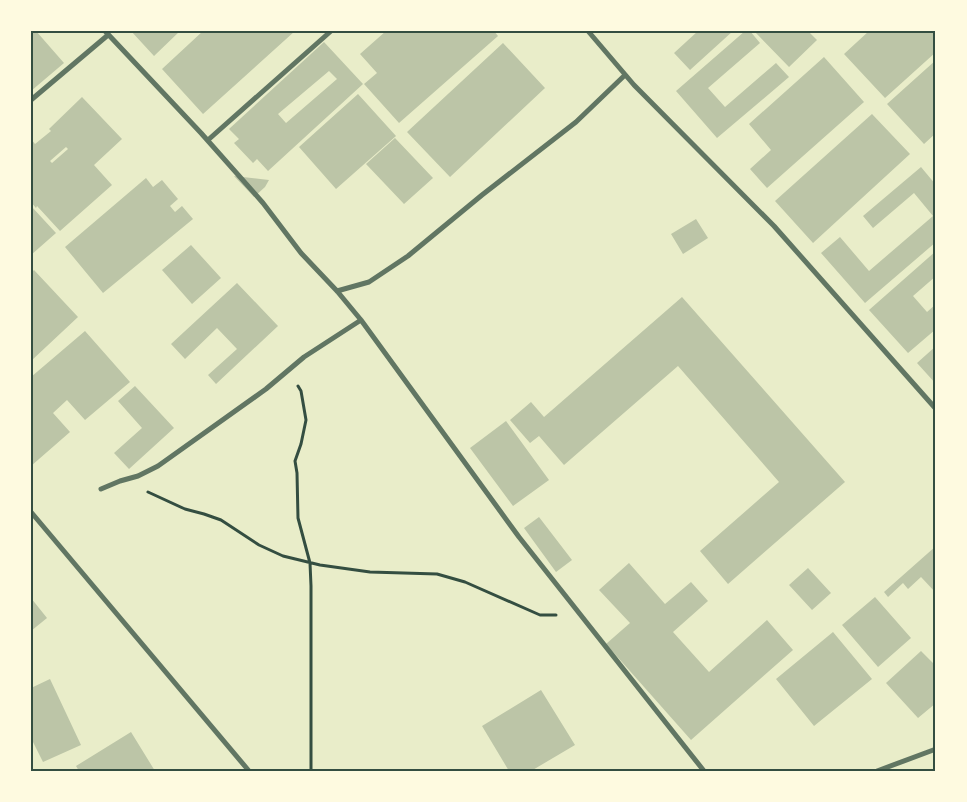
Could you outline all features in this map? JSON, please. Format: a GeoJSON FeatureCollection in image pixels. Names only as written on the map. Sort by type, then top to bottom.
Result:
{"type":"FeatureCollection","features":[{"type":"Feature","properties":{"kind":"street"},"geometry":{"type":"LineString","coordinates":[[208,140],[331,31]]}},
{"type":"Feature","properties":{"kind":"street"},"geometry":{"type":"LineString","coordinates":[[588,31],[625,75],[774,226],[936,409]]}},
{"type":"Feature","properties":{"kind":"street"},"geometry":{"type":"LineString","coordinates":[[31,100],[107,33],[208,140],[262,203],[301,253],[361,320],[519,537],[582,614],[704,771]]}},
{"type":"Feature","properties":{"kind":"street"},"geometry":{"type":"LineString","coordinates":[[337,291],[369,282],[408,256],[482,195],[576,122],[625,75]]}},
{"type":"Feature","properties":{"kind":"street"},"geometry":{"type":"LineString","coordinates":[[101,489],[138,476],[158,466],[266,389],[304,357],[361,320]]}},
{"type":"Feature","properties":{"kind":"street"},"geometry":{"type":"LineString","coordinates":[[31,512],[249,771]]}},
{"type":"Feature","properties":{"kind":"street"},"geometry":{"type":"LineString","coordinates":[[876,771],[936,749]]}},
{"type":"Feature","properties":{"kind":"path"},"geometry":{"type":"LineString","coordinates":[[289,370],[301,391],[306,420],[295,461],[298,518],[310,563],[312,612],[311,771]]}},
{"type":"Feature","properties":{"kind":"path"},"geometry":{"type":"LineString","coordinates":[[120,481],[185,509],[221,520],[272,552],[310,563],[370,572],[436,574],[465,582],[540,615],[582,614]]}},
{"type":"Feature","properties":{"kind":"building"},"geometry":{"type":"Polygon","coordinates":[[[31,31],[36,31],[64,63],[31,91],[31,31]]]}},
{"type":"Feature","properties":{"kind":"building"},"geometry":{"type":"Polygon","coordinates":[[[131,31],[180,31],[154,56],[131,31]]]}},
{"type":"Feature","properties":{"kind":"building"},"geometry":{"type":"Polygon","coordinates":[[[203,31],[295,31],[203,114],[162,69],[203,31]]]}},
{"type":"Feature","properties":{"kind":"building"},"geometry":{"type":"Polygon","coordinates":[[[386,31],[494,31],[498,36],[399,123],[364,84],[377,73],[360,54],[386,31]]]}},
{"type":"Feature","properties":{"kind":"building"},"geometry":{"type":"Polygon","coordinates":[[[698,31],[733,31],[690,70],[674,53],[698,31]]]}},
{"type":"Feature","properties":{"kind":"building"},"geometry":{"type":"Polygon","coordinates":[[[745,31],[750,31],[760,43],[708,88],[725,107],[776,63],[789,77],[717,138],[676,91],[745,31]]]}},
{"type":"Feature","properties":{"kind":"building"},"geometry":{"type":"Polygon","coordinates":[[[754,31],[808,31],[817,40],[789,67],[754,31]]]}},
{"type":"Feature","properties":{"kind":"building"},"geometry":{"type":"Polygon","coordinates":[[[869,31],[936,31],[936,52],[885,98],[844,54],[869,31]]]}},
{"type":"Feature","properties":{"kind":"building"},"geometry":{"type":"Polygon","coordinates":[[[324,42],[363,84],[268,171],[257,159],[253,163],[234,143],[239,139],[229,129],[324,42]],[[329,71],[278,114],[286,123],[337,79],[329,71]]]}},
{"type":"Feature","properties":{"kind":"building"},"geometry":{"type":"Polygon","coordinates":[[[503,43],[545,88],[450,177],[407,132],[503,43]]]}},
{"type":"Feature","properties":{"kind":"building"},"geometry":{"type":"Polygon","coordinates":[[[824,57],[864,102],[767,188],[750,169],[771,150],[749,124],[824,57]]]}},
{"type":"Feature","properties":{"kind":"building"},"geometry":{"type":"Polygon","coordinates":[[[936,60],[936,133],[924,144],[887,104],[936,60]]]}},
{"type":"Feature","properties":{"kind":"building"},"geometry":{"type":"Polygon","coordinates":[[[358,94],[396,136],[336,189],[299,147],[358,94]]]}},
{"type":"Feature","properties":{"kind":"building"},"geometry":{"type":"Polygon","coordinates":[[[82,97],[122,139],[94,165],[112,185],[60,231],[31,202],[31,139],[35,144],[51,131],[49,129],[82,97]],[[66,147],[50,161],[52,163],[68,149],[66,147]]]}},
{"type":"Feature","properties":{"kind":"building"},"geometry":{"type":"Polygon","coordinates":[[[872,114],[910,154],[813,243],[775,201],[872,114]]]}},
{"type":"Feature","properties":{"kind":"building"},"geometry":{"type":"Polygon","coordinates":[[[395,138],[433,178],[404,204],[366,164],[395,138]]]}},
{"type":"Feature","properties":{"kind":"building"},"geometry":{"type":"Polygon","coordinates":[[[921,167],[936,185],[936,242],[865,303],[821,253],[840,237],[869,271],[933,216],[914,193],[873,228],[863,216],[921,167]]]}},
{"type":"Feature","properties":{"kind":"building"},"geometry":{"type":"Polygon","coordinates":[[[234,176],[269,180],[265,187],[254,197],[234,176]]]}},
{"type":"Feature","properties":{"kind":"building"},"geometry":{"type":"Polygon","coordinates":[[[146,178],[153,187],[162,180],[178,199],[170,206],[175,212],[182,206],[193,219],[103,293],[65,247],[146,178]]]}},
{"type":"Feature","properties":{"kind":"building"},"geometry":{"type":"Polygon","coordinates":[[[31,206],[56,233],[31,255],[31,206]]]}},
{"type":"Feature","properties":{"kind":"building"},"geometry":{"type":"Polygon","coordinates":[[[696,219],[708,238],[683,254],[671,234],[696,219]]]}},
{"type":"Feature","properties":{"kind":"building"},"geometry":{"type":"Polygon","coordinates":[[[191,245],[221,278],[192,304],[162,270],[191,245]]]}},
{"type":"Feature","properties":{"kind":"building"},"geometry":{"type":"Polygon","coordinates":[[[936,251],[936,276],[913,296],[927,312],[936,304],[936,329],[908,353],[869,310],[936,251]]]}},
{"type":"Feature","properties":{"kind":"building"},"geometry":{"type":"Polygon","coordinates":[[[34,270],[78,317],[31,361],[31,273],[34,270]]]}},
{"type":"Feature","properties":{"kind":"building"},"geometry":{"type":"Polygon","coordinates":[[[237,283],[278,326],[216,384],[208,375],[237,349],[217,328],[185,359],[171,344],[237,283]]]}},
{"type":"Feature","properties":{"kind":"building"},"geometry":{"type":"Polygon","coordinates":[[[682,297],[845,482],[728,584],[700,551],[779,482],[678,366],[564,465],[539,436],[530,443],[510,420],[531,402],[544,417],[682,297]]]}},
{"type":"Feature","properties":{"kind":"building"},"geometry":{"type":"Polygon","coordinates":[[[85,331],[130,382],[85,420],[67,400],[53,413],[70,432],[31,466],[31,377],[85,331]]]}},
{"type":"Feature","properties":{"kind":"building"},"geometry":{"type":"Polygon","coordinates":[[[936,346],[936,384],[917,363],[936,346]]]}},
{"type":"Feature","properties":{"kind":"building"},"geometry":{"type":"Polygon","coordinates":[[[135,386],[174,428],[129,469],[114,453],[142,428],[118,401],[135,386]]]}},
{"type":"Feature","properties":{"kind":"building"},"geometry":{"type":"Polygon","coordinates":[[[506,421],[549,480],[513,506],[470,448],[506,421]]]}},
{"type":"Feature","properties":{"kind":"building"},"geometry":{"type":"Polygon","coordinates":[[[539,517],[572,560],[556,572],[524,528],[539,517]]]}},
{"type":"Feature","properties":{"kind":"building"},"geometry":{"type":"Polygon","coordinates":[[[936,546],[936,593],[921,577],[908,589],[903,583],[888,597],[884,592],[936,546]]]}},
{"type":"Feature","properties":{"kind":"building"},"geometry":{"type":"Polygon","coordinates":[[[629,563],[665,604],[691,582],[708,601],[673,632],[709,672],[767,620],[793,650],[691,740],[606,644],[630,623],[599,590],[629,563]]]}},
{"type":"Feature","properties":{"kind":"building"},"geometry":{"type":"Polygon","coordinates":[[[808,568],[831,593],[812,610],[789,585],[808,568]]]}},
{"type":"Feature","properties":{"kind":"building"},"geometry":{"type":"Polygon","coordinates":[[[875,597],[911,638],[878,667],[842,625],[875,597]]]}},
{"type":"Feature","properties":{"kind":"building"},"geometry":{"type":"Polygon","coordinates":[[[31,598],[47,618],[31,631],[31,598]]]}},
{"type":"Feature","properties":{"kind":"building"},"geometry":{"type":"Polygon","coordinates":[[[833,632],[872,679],[814,726],[776,679],[833,632]]]}},
{"type":"Feature","properties":{"kind":"building"},"geometry":{"type":"Polygon","coordinates":[[[921,651],[936,666],[936,703],[918,718],[886,683],[921,651]]]}},
{"type":"Feature","properties":{"kind":"building"},"geometry":{"type":"Polygon","coordinates":[[[50,679],[81,745],[43,762],[31,738],[31,688],[50,679]]]}},
{"type":"Feature","properties":{"kind":"building"},"geometry":{"type":"Polygon","coordinates":[[[541,690],[575,745],[531,771],[509,771],[482,726],[541,690]]]}},
{"type":"Feature","properties":{"kind":"building"},"geometry":{"type":"Polygon","coordinates":[[[131,732],[155,771],[79,771],[76,766],[131,732]]]}}]}
